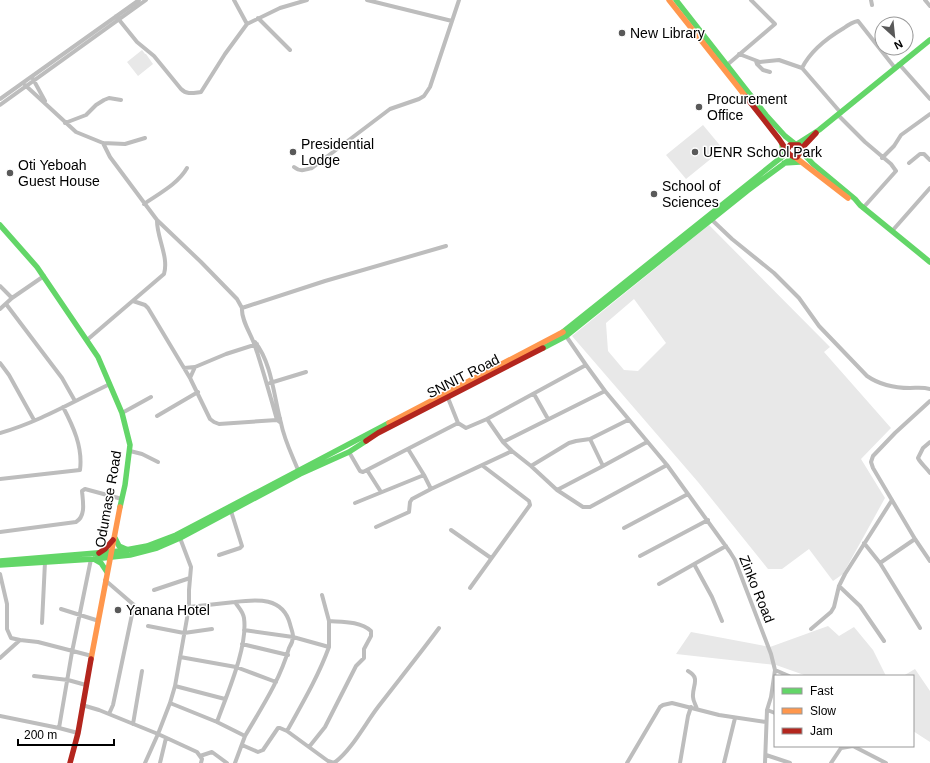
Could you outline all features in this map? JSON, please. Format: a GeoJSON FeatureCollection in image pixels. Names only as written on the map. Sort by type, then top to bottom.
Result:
{"type":"FeatureCollection","features":[{"type":"Feature","properties":{"kind":"street"},"geometry":{"type":"LineString","coordinates":[[118,18],[139,0]]}},
{"type":"Feature","properties":{"kind":"street"},"geometry":{"type":"LineString","coordinates":[[0,99],[23,83],[32,79],[146,0]]}},
{"type":"Feature","properties":{"kind":"street"},"geometry":{"type":"LineString","coordinates":[[234,0],[247,24]]}},
{"type":"Feature","properties":{"kind":"street"},"geometry":{"type":"LineString","coordinates":[[118,18],[137,42],[154,56],[181,89],[186,94],[189,94],[201,92],[225,54],[247,24],[280,8],[298,1],[307,0]]}},
{"type":"Feature","properties":{"kind":"street"},"geometry":{"type":"LineString","coordinates":[[367,0],[452,21]]}},
{"type":"Feature","properties":{"kind":"street"},"geometry":{"type":"LineString","coordinates":[[391,6],[393,0]]}},
{"type":"Feature","properties":{"kind":"street"},"geometry":{"type":"LineString","coordinates":[[294,167],[298,170],[312,168],[390,109],[424,96],[430,87],[459,0]]}},
{"type":"Feature","properties":{"kind":"street"},"geometry":{"type":"LineString","coordinates":[[669,0],[777,128],[798,147],[813,164],[930,262]]}},
{"type":"Feature","properties":{"kind":"street"},"geometry":{"type":"LineString","coordinates":[[727,65],[775,24],[752,0]]}},
{"type":"Feature","properties":{"kind":"street"},"geometry":{"type":"LineString","coordinates":[[871,0],[872,5]]}},
{"type":"Feature","properties":{"kind":"street"},"geometry":{"type":"LineString","coordinates":[[925,0],[930,6]]}},
{"type":"Feature","properties":{"kind":"street"},"geometry":{"type":"LineString","coordinates":[[930,0],[930,6]]}},
{"type":"Feature","properties":{"kind":"street"},"geometry":{"type":"LineString","coordinates":[[678,1],[727,65],[735,79],[782,143],[789,155],[802,162],[853,202],[862,206]]}},
{"type":"Feature","properties":{"kind":"street"},"geometry":{"type":"LineString","coordinates":[[258,18],[290,50]]}},
{"type":"Feature","properties":{"kind":"street"},"geometry":{"type":"LineString","coordinates":[[802,68],[810,56],[827,38],[858,21],[897,66],[930,99]]}},
{"type":"Feature","properties":{"kind":"street"},"geometry":{"type":"LineString","coordinates":[[798,147],[930,40]]}},
{"type":"Feature","properties":{"kind":"street"},"geometry":{"type":"LineString","coordinates":[[739,54],[756,61],[764,62],[779,60],[802,68],[864,142],[891,164],[896,171],[862,206]]}},
{"type":"Feature","properties":{"kind":"street"},"geometry":{"type":"LineString","coordinates":[[756,61],[763,70],[770,72]]}},
{"type":"Feature","properties":{"kind":"street"},"geometry":{"type":"LineString","coordinates":[[0,105],[26,87],[32,79]]}},
{"type":"Feature","properties":{"kind":"street"},"geometry":{"type":"LineString","coordinates":[[32,79],[46,103]]}},
{"type":"Feature","properties":{"kind":"street"},"geometry":{"type":"LineString","coordinates":[[23,83],[76,132],[103,143],[125,144],[145,138]]}},
{"type":"Feature","properties":{"kind":"street"},"geometry":{"type":"LineString","coordinates":[[65,123],[86,115],[96,105],[104,100],[109,98],[120,100]]}},
{"type":"Feature","properties":{"kind":"street"},"geometry":{"type":"LineString","coordinates":[[882,158],[894,146],[901,135],[930,114]]}},
{"type":"Feature","properties":{"kind":"street"},"geometry":{"type":"LineString","coordinates":[[103,143],[110,158],[157,220],[237,298],[242,308],[243,318],[256,345],[270,383],[279,420],[298,470]]}},
{"type":"Feature","properties":{"kind":"street"},"geometry":{"type":"LineString","coordinates":[[782,143],[783,160],[802,162]]}},
{"type":"Feature","properties":{"kind":"street"},"geometry":{"type":"LineString","coordinates":[[787,151],[790,145],[798,147]]}},
{"type":"Feature","properties":{"kind":"street"},"geometry":{"type":"LineString","coordinates":[[794,157],[799,155],[798,147]]}},
{"type":"Feature","properties":{"kind":"street","name":"SNNIT Road"},"geometry":{"type":"LineString","coordinates":[[383,428],[448,398],[566,336],[596,313],[671,249],[712,220],[783,160],[787,151]]}},
{"type":"Feature","properties":{"kind":"street"},"geometry":{"type":"LineString","coordinates":[[909,163],[920,154],[924,154],[930,160]]}},
{"type":"Feature","properties":{"kind":"street","name":"SNNIT Road"},"geometry":{"type":"LineString","coordinates":[[252,497],[298,470],[383,428],[563,332],[783,160],[794,157]]}},
{"type":"Feature","properties":{"kind":"street"},"geometry":{"type":"LineString","coordinates":[[144,204],[175,182],[186,168]]}},
{"type":"Feature","properties":{"kind":"street"},"geometry":{"type":"LineString","coordinates":[[892,230],[930,188]]}},
{"type":"Feature","properties":{"kind":"street"},"geometry":{"type":"LineString","coordinates":[[88,340],[160,278],[165,270],[157,220]]}},
{"type":"Feature","properties":{"kind":"street"},"geometry":{"type":"LineString","coordinates":[[712,220],[732,239],[774,273],[799,298],[819,326],[867,376],[876,382],[897,388],[930,389]]}},
{"type":"Feature","properties":{"kind":"street","name":"Odumase Road"},"geometry":{"type":"LineString","coordinates":[[0,225],[28,255],[88,340],[102,365],[122,413],[130,451],[78,733],[70,763]]}},
{"type":"Feature","properties":{"kind":"street"},"geometry":{"type":"LineString","coordinates":[[242,308],[325,281],[446,246]]}},
{"type":"Feature","properties":{"kind":"street"},"geometry":{"type":"LineString","coordinates":[[0,309],[12,298],[44,276]]}},
{"type":"Feature","properties":{"kind":"street"},"geometry":{"type":"LineString","coordinates":[[0,286],[12,298]]}},
{"type":"Feature","properties":{"kind":"street"},"geometry":{"type":"LineString","coordinates":[[133,301],[146,305],[198,392],[210,419],[219,424],[279,420]]}},
{"type":"Feature","properties":{"kind":"street"},"geometry":{"type":"LineString","coordinates":[[6,304],[62,378],[75,401]]}},
{"type":"Feature","properties":{"kind":"street","name":"Zinko Road"},"geometry":{"type":"LineString","coordinates":[[566,336],[605,391],[667,465],[708,520],[735,560],[771,654],[774,670],[771,697],[767,710],[765,763]]}},
{"type":"Feature","properties":{"kind":"street"},"geometry":{"type":"LineString","coordinates":[[184,368],[195,367],[226,354],[256,345]]}},
{"type":"Feature","properties":{"kind":"street"},"geometry":{"type":"LineString","coordinates":[[0,363],[9,375],[34,420]]}},
{"type":"Feature","properties":{"kind":"street"},"geometry":{"type":"LineString","coordinates":[[448,398],[458,423],[466,428],[487,419],[586,366]]}},
{"type":"Feature","properties":{"kind":"street"},"geometry":{"type":"LineString","coordinates":[[190,378],[195,367]]}},
{"type":"Feature","properties":{"kind":"street"},"geometry":{"type":"LineString","coordinates":[[270,383],[306,372]]}},
{"type":"Feature","properties":{"kind":"street"},"geometry":{"type":"LineString","coordinates":[[0,432],[34,420],[110,384]]}},
{"type":"Feature","properties":{"kind":"street"},"geometry":{"type":"LineString","coordinates":[[503,442],[605,391]]}},
{"type":"Feature","properties":{"kind":"street"},"geometry":{"type":"LineString","coordinates":[[157,416],[198,392]]}},
{"type":"Feature","properties":{"kind":"street"},"geometry":{"type":"LineString","coordinates":[[534,394],[548,419]]}},
{"type":"Feature","properties":{"kind":"street"},"geometry":{"type":"LineString","coordinates":[[122,413],[151,397]]}},
{"type":"Feature","properties":{"kind":"street"},"geometry":{"type":"LineString","coordinates":[[930,401],[894,433],[873,456],[872,462],[873,468],[915,539],[930,561]]}},
{"type":"Feature","properties":{"kind":"street"},"geometry":{"type":"LineString","coordinates":[[0,479],[80,470],[78,441],[73,426],[63,407]]}},
{"type":"Feature","properties":{"kind":"street"},"geometry":{"type":"LineString","coordinates":[[487,419],[503,442],[512,451],[557,490],[583,507],[590,507],[667,465]]}},
{"type":"Feature","properties":{"kind":"street"},"geometry":{"type":"LineString","coordinates":[[531,466],[569,443],[576,440],[590,439],[628,420]]}},
{"type":"Feature","properties":{"kind":"street"},"geometry":{"type":"LineString","coordinates":[[349,452],[360,471],[363,472],[458,423]]}},
{"type":"Feature","properties":{"kind":"street","name":"SNNIT Road"},"geometry":{"type":"LineString","coordinates":[[111,555],[147,546],[176,535],[252,497],[349,452],[377,431]]}},
{"type":"Feature","properties":{"kind":"street"},"geometry":{"type":"LineString","coordinates":[[590,439],[604,466]]}},
{"type":"Feature","properties":{"kind":"street"},"geometry":{"type":"LineString","coordinates":[[557,490],[647,442]]}},
{"type":"Feature","properties":{"kind":"street"},"geometry":{"type":"LineString","coordinates":[[930,442],[923,448],[918,458],[920,463],[928,469],[930,473]]}},
{"type":"Feature","properties":{"kind":"street"},"geometry":{"type":"LineString","coordinates":[[408,449],[431,489]]}},
{"type":"Feature","properties":{"kind":"street"},"geometry":{"type":"LineString","coordinates":[[130,451],[142,454],[158,462]]}},
{"type":"Feature","properties":{"kind":"street"},"geometry":{"type":"LineString","coordinates":[[376,527],[409,512],[412,499],[512,451]]}},
{"type":"Feature","properties":{"kind":"street"},"geometry":{"type":"LineString","coordinates":[[470,588],[530,505],[529,501],[483,466]]}},
{"type":"Feature","properties":{"kind":"street"},"geometry":{"type":"LineString","coordinates":[[367,470],[381,492]]}},
{"type":"Feature","properties":{"kind":"street"},"geometry":{"type":"LineString","coordinates":[[355,503],[424,475]]}},
{"type":"Feature","properties":{"kind":"street"},"geometry":{"type":"LineString","coordinates":[[0,532],[76,522],[80,520],[82,514],[82,491],[85,489],[122,499]]}},
{"type":"Feature","properties":{"kind":"street"},"geometry":{"type":"LineString","coordinates":[[624,528],[688,494]]}},
{"type":"Feature","properties":{"kind":"street"},"geometry":{"type":"LineString","coordinates":[[811,629],[831,612],[834,607],[839,586],[864,543],[892,500]]}},
{"type":"Feature","properties":{"kind":"street","name":"SNNIT Road"},"geometry":{"type":"LineString","coordinates":[[111,555],[123,556],[148,550],[180,538],[231,511],[244,501]]}},
{"type":"Feature","properties":{"kind":"street"},"geometry":{"type":"LineString","coordinates":[[219,555],[242,546],[231,511]]}},
{"type":"Feature","properties":{"kind":"street"},"geometry":{"type":"LineString","coordinates":[[640,556],[708,520]]}},
{"type":"Feature","properties":{"kind":"street"},"geometry":{"type":"LineString","coordinates":[[451,530],[491,558]]}},
{"type":"Feature","properties":{"kind":"street"},"geometry":{"type":"LineString","coordinates":[[98,554],[105,549],[114,537],[119,546],[128,550]]}},
{"type":"Feature","properties":{"kind":"street"},"geometry":{"type":"LineString","coordinates":[[145,763],[158,734],[175,686],[189,606],[191,567],[180,538]]}},
{"type":"Feature","properties":{"kind":"street"},"geometry":{"type":"LineString","coordinates":[[880,563],[915,539]]}},
{"type":"Feature","properties":{"kind":"street"},"geometry":{"type":"LineString","coordinates":[[864,543],[880,563],[920,628]]}},
{"type":"Feature","properties":{"kind":"street"},"geometry":{"type":"LineString","coordinates":[[659,584],[726,546]]}},
{"type":"Feature","properties":{"kind":"street"},"geometry":{"type":"LineString","coordinates":[[0,560],[98,554],[111,555]]}},
{"type":"Feature","properties":{"kind":"street"},"geometry":{"type":"LineString","coordinates":[[0,565],[92,559],[111,555]]}},
{"type":"Feature","properties":{"kind":"street"},"geometry":{"type":"LineString","coordinates":[[92,559],[102,563],[107,572],[114,561],[123,556]]}},
{"type":"Feature","properties":{"kind":"street"},"geometry":{"type":"LineString","coordinates":[[59,728],[79,615],[92,559]]}},
{"type":"Feature","properties":{"kind":"street"},"geometry":{"type":"LineString","coordinates":[[42,623],[45,562]]}},
{"type":"Feature","properties":{"kind":"street"},"geometry":{"type":"LineString","coordinates":[[694,564],[712,597],[722,621]]}},
{"type":"Feature","properties":{"kind":"street"},"geometry":{"type":"LineString","coordinates":[[0,574],[7,604],[8,633],[11,638],[38,642],[92,656]]}},
{"type":"Feature","properties":{"kind":"street"},"geometry":{"type":"LineString","coordinates":[[154,590],[190,578]]}},
{"type":"Feature","properties":{"kind":"street"},"geometry":{"type":"LineString","coordinates":[[105,580],[134,605],[113,705],[109,714]]}},
{"type":"Feature","properties":{"kind":"street"},"geometry":{"type":"LineString","coordinates":[[839,586],[860,606],[884,641]]}},
{"type":"Feature","properties":{"kind":"street"},"geometry":{"type":"LineString","coordinates":[[287,731],[313,684],[330,648],[329,621],[322,595]]}},
{"type":"Feature","properties":{"kind":"street"},"geometry":{"type":"LineString","coordinates":[[189,606],[254,600],[274,603],[279,606],[289,619],[293,637],[288,655],[276,682],[246,736],[235,763]]}},
{"type":"Feature","properties":{"kind":"street"},"geometry":{"type":"LineString","coordinates":[[217,722],[236,668],[244,630],[243,613],[234,602]]}},
{"type":"Feature","properties":{"kind":"street"},"geometry":{"type":"LineString","coordinates":[[61,609],[99,621]]}},
{"type":"Feature","properties":{"kind":"street"},"geometry":{"type":"LineString","coordinates":[[309,747],[325,727],[356,666],[364,658],[364,649],[372,636],[371,631],[367,628],[354,623],[329,621]]}},
{"type":"Feature","properties":{"kind":"street"},"geometry":{"type":"LineString","coordinates":[[148,626],[184,633],[212,629]]}},
{"type":"Feature","properties":{"kind":"street"},"geometry":{"type":"LineString","coordinates":[[242,745],[258,752],[263,750],[278,728],[280,728],[287,731],[328,761],[334,763],[340,759],[439,628]]}},
{"type":"Feature","properties":{"kind":"street"},"geometry":{"type":"LineString","coordinates":[[244,630],[293,637],[330,648]]}},
{"type":"Feature","properties":{"kind":"street"},"geometry":{"type":"LineString","coordinates":[[0,658],[20,640]]}},
{"type":"Feature","properties":{"kind":"street"},"geometry":{"type":"LineString","coordinates":[[242,644],[288,655]]}},
{"type":"Feature","properties":{"kind":"street"},"geometry":{"type":"LineString","coordinates":[[180,657],[236,668],[276,682]]}},
{"type":"Feature","properties":{"kind":"street"},"geometry":{"type":"LineString","coordinates":[[774,670],[786,675]]}},
{"type":"Feature","properties":{"kind":"street"},"geometry":{"type":"LineString","coordinates":[[133,724],[142,671]]}},
{"type":"Feature","properties":{"kind":"street"},"geometry":{"type":"LineString","coordinates":[[688,671],[693,674],[695,678],[693,696],[697,709]]}},
{"type":"Feature","properties":{"kind":"street"},"geometry":{"type":"LineString","coordinates":[[34,676],[68,680],[86,685]]}},
{"type":"Feature","properties":{"kind":"street"},"geometry":{"type":"LineString","coordinates":[[175,686],[225,699]]}},
{"type":"Feature","properties":{"kind":"street"},"geometry":{"type":"LineString","coordinates":[[170,702],[246,736]]}},
{"type":"Feature","properties":{"kind":"street"},"geometry":{"type":"LineString","coordinates":[[627,763],[663,705],[672,703],[735,718],[766,722]]}},
{"type":"Feature","properties":{"kind":"street"},"geometry":{"type":"LineString","coordinates":[[82,705],[109,714],[158,734],[194,751],[200,756],[201,763]]}},
{"type":"Feature","properties":{"kind":"street"},"geometry":{"type":"LineString","coordinates":[[680,763],[688,716],[691,707]]}},
{"type":"Feature","properties":{"kind":"street"},"geometry":{"type":"LineString","coordinates":[[767,710],[774,713]]}},
{"type":"Feature","properties":{"kind":"street"},"geometry":{"type":"LineString","coordinates":[[0,716],[78,733]]}},
{"type":"Feature","properties":{"kind":"street"},"geometry":{"type":"LineString","coordinates":[[724,763],[735,718]]}},
{"type":"Feature","properties":{"kind":"street"},"geometry":{"type":"LineString","coordinates":[[160,763],[166,738]]}},
{"type":"Feature","properties":{"kind":"street"},"geometry":{"type":"LineString","coordinates":[[832,763],[838,752],[843,747]]}},
{"type":"Feature","properties":{"kind":"street"},"geometry":{"type":"LineString","coordinates":[[855,747],[886,763]]}},
{"type":"Feature","properties":{"kind":"street"},"geometry":{"type":"LineString","coordinates":[[200,756],[212,752],[227,763]]}},
{"type":"Feature","properties":{"kind":"street"},"geometry":{"type":"LineString","coordinates":[[766,755],[790,763]]}},
{"type":"Feature","properties":{"kind":"shaded area"},"geometry":{"type":"Polygon","coordinates":[[[142,50],[153,64],[138,76],[127,62],[142,50]]]}},
{"type":"Feature","properties":{"kind":"shaded area","name":"UENR School Park"},"geometry":{"type":"Polygon","coordinates":[[[703,125],[723,149],[686,179],[666,155],[703,125]]]}},
{"type":"Feature","properties":{"kind":"shaded area"},"geometry":{"type":"Polygon","coordinates":[[[709,225],[830,347],[824,352],[891,428],[861,459],[885,498],[843,574],[833,581],[809,549],[782,569],[768,569],[698,482],[572,336],[709,225]],[[634,299],[606,323],[608,351],[624,370],[638,371],[666,343],[634,299]]]}},
{"type":"Feature","properties":{"kind":"shaded area"},"geometry":{"type":"Polygon","coordinates":[[[828,626],[839,636],[854,627],[873,650],[886,675],[804,675],[776,665],[676,654],[691,632],[770,647],[828,626]]]}},
{"type":"Feature","properties":{"kind":"shaded area"},"geometry":{"type":"Polygon","coordinates":[[[915,669],[930,691],[930,742],[914,732],[914,675],[905,675],[915,669]]]}},
{"type":"Feature","properties":{"kind":"traffic: fast"},"geometry":{"type":"LineString","coordinates":[[676,0],[766,115],[785,136],[795,144]]}},
{"type":"Feature","properties":{"kind":"traffic: fast"},"geometry":{"type":"LineString","coordinates":[[797,144],[819,130],[930,40]]}},
{"type":"Feature","properties":{"kind":"traffic: fast"},"geometry":{"type":"LineString","coordinates":[[781,158],[783,153],[782,144]]}},
{"type":"Feature","properties":{"kind":"traffic: fast"},"geometry":{"type":"LineString","coordinates":[[801,151],[813,164],[855,199],[860,205],[930,262]]}},
{"type":"Feature","properties":{"kind":"traffic: fast"},"geometry":{"type":"LineString","coordinates":[[563,332],[783,156]]}},
{"type":"Feature","properties":{"kind":"traffic: fast"},"geometry":{"type":"LineString","coordinates":[[543,348],[566,336],[747,191],[793,157]]}},
{"type":"Feature","properties":{"kind":"traffic: fast"},"geometry":{"type":"LineString","coordinates":[[784,163],[800,162]]}},
{"type":"Feature","properties":{"kind":"traffic: fast"},"geometry":{"type":"LineString","coordinates":[[0,225],[37,267],[98,357],[122,413],[130,445],[125,485],[120,507]]}},
{"type":"Feature","properties":{"kind":"traffic: fast"},"geometry":{"type":"LineString","coordinates":[[0,561],[120,551],[147,546],[176,535],[389,423]]}},
{"type":"Feature","properties":{"kind":"traffic: fast"},"geometry":{"type":"LineString","coordinates":[[0,565],[94,559],[130,555],[157,548],[180,538],[300,474],[349,452],[366,441]]}},
{"type":"Feature","properties":{"kind":"traffic: fast"},"geometry":{"type":"LineString","coordinates":[[115,538],[119,546],[128,550]]}},
{"type":"Feature","properties":{"kind":"traffic: fast"},"geometry":{"type":"LineString","coordinates":[[94,559],[101,563],[107,572]]}},
{"type":"Feature","properties":{"kind":"traffic: slow"},"geometry":{"type":"LineString","coordinates":[[669,0],[746,97]]}},
{"type":"Feature","properties":{"kind":"traffic: slow"},"geometry":{"type":"LineString","coordinates":[[795,157],[848,198]]}},
{"type":"Feature","properties":{"kind":"traffic: slow"},"geometry":{"type":"LineString","coordinates":[[389,423],[563,332]]}},
{"type":"Feature","properties":{"kind":"traffic: slow"},"geometry":{"type":"LineString","coordinates":[[91,659],[120,507]]}},
{"type":"Feature","properties":{"kind":"traffic: jam"},"geometry":{"type":"LineString","coordinates":[[746,97],[789,154],[797,157],[801,151],[799,145],[790,145],[787,150]]}},
{"type":"Feature","properties":{"kind":"traffic: jam"},"geometry":{"type":"LineString","coordinates":[[801,149],[816,133]]}},
{"type":"Feature","properties":{"kind":"traffic: jam"},"geometry":{"type":"LineString","coordinates":[[366,441],[378,433],[543,348]]}},
{"type":"Feature","properties":{"kind":"traffic: jam"},"geometry":{"type":"LineString","coordinates":[[99,553],[113,540]]}},
{"type":"Feature","properties":{"kind":"traffic: jam"},"geometry":{"type":"LineString","coordinates":[[70,763],[78,733],[91,659]]}},
{"type":"Feature","properties":{"kind":"place","name":"New Library"},"geometry":{"type":"Point","coordinates":[622,33]}},
{"type":"Feature","properties":{"kind":"place","name":"Procurement Office"},"geometry":{"type":"Point","coordinates":[699,107]}},
{"type":"Feature","properties":{"kind":"place","name":"Presidential Lodge"},"geometry":{"type":"Point","coordinates":[293,152]}},
{"type":"Feature","properties":{"kind":"place","name":"UENR School Park"},"geometry":{"type":"Point","coordinates":[695,152]}},
{"type":"Feature","properties":{"kind":"place","name":"Oti Yeboah Guest House"},"geometry":{"type":"Point","coordinates":[10,173]}},
{"type":"Feature","properties":{"kind":"place","name":"School of Sciences"},"geometry":{"type":"Point","coordinates":[654,194]}},
{"type":"Feature","properties":{"kind":"place","name":"Yanana Hotel"},"geometry":{"type":"Point","coordinates":[118,610]}}]}
